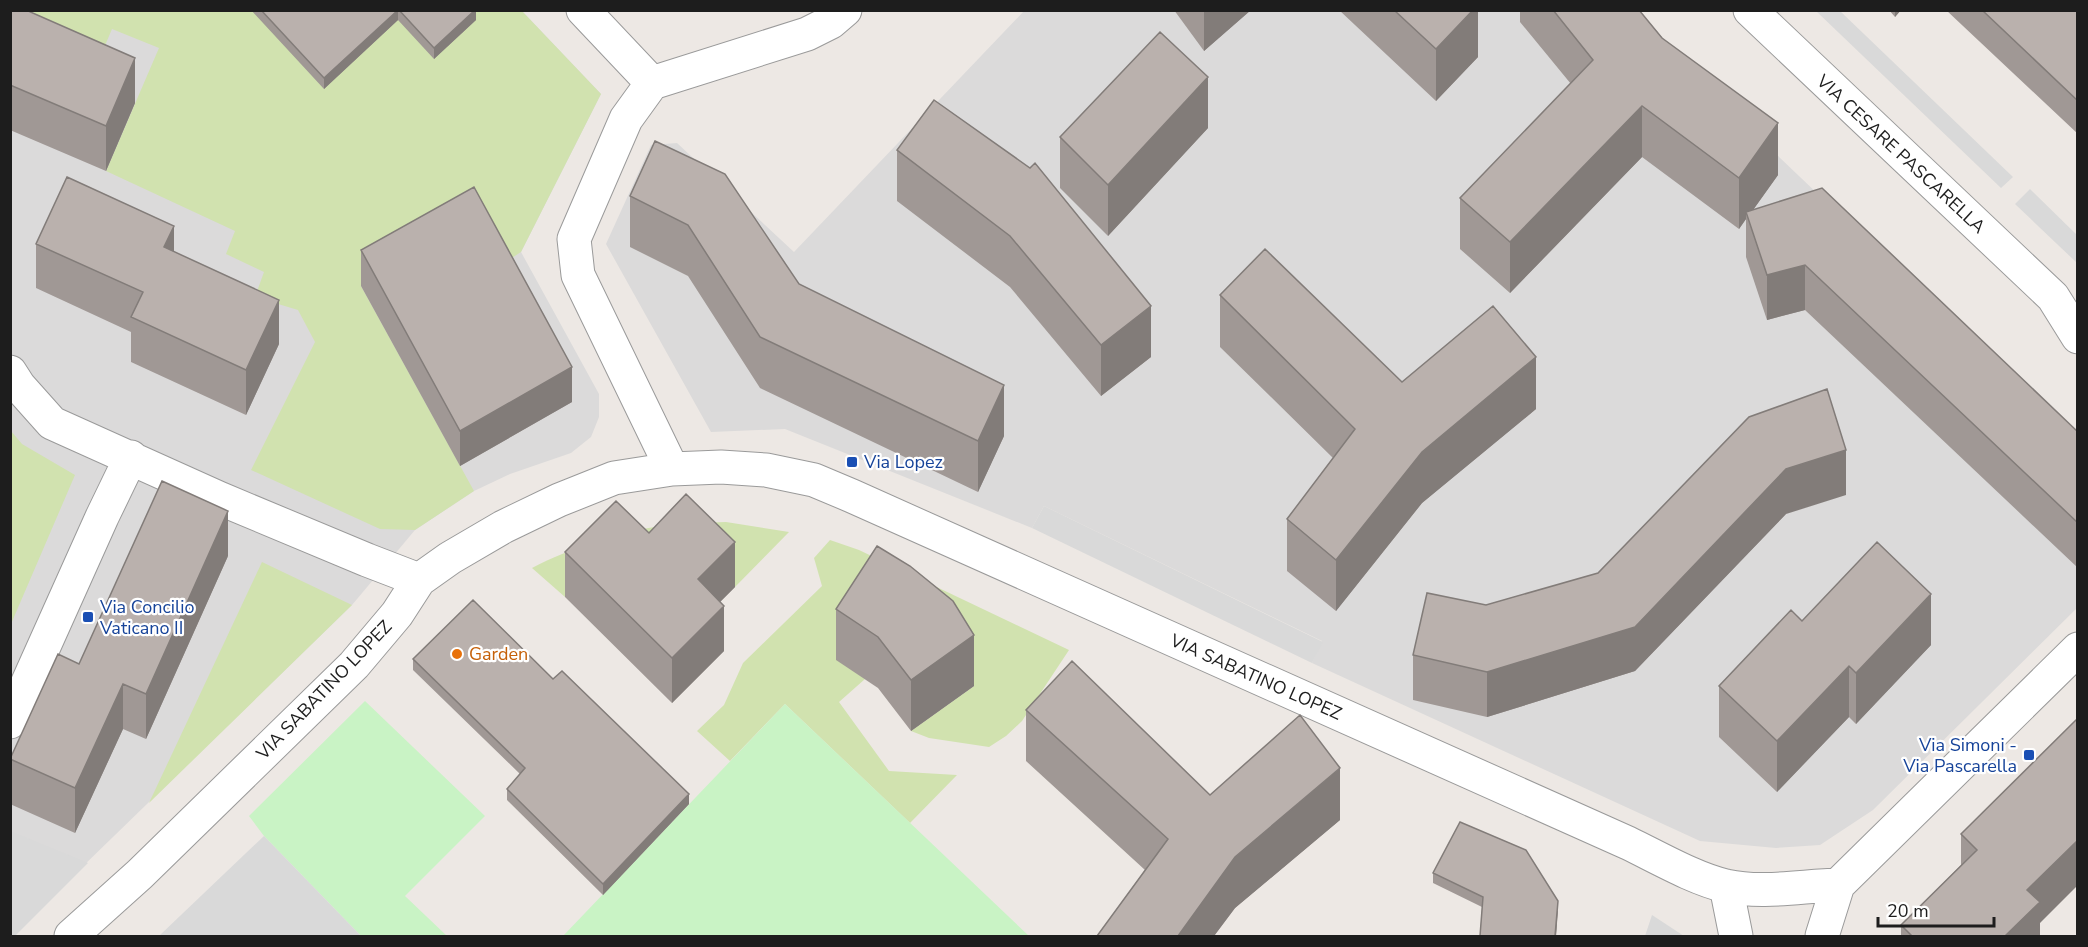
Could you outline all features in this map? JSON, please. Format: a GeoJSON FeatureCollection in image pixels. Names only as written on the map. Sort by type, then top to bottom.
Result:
{"type":"FeatureCollection","features":[{"type":"Feature","properties":{"kind":"street"},"geometry":{"type":"LineString","coordinates":[[583,10],[652,83]]}},
{"type":"Feature","properties":{"kind":"street"},"geometry":{"type":"LineString","coordinates":[[672,469],[578,275],[574,239],[626,119],[652,83],[807,34],[831,22],[845,10]]}},
{"type":"Feature","properties":{"kind":"street","name":"VIA CESARE PASCARELLA"},"geometry":{"type":"LineString","coordinates":[[1750,10],[2065,303],[2078,337]]}},
{"type":"Feature","properties":{"kind":"street"},"geometry":{"type":"LineString","coordinates":[[10,372],[19,386],[52,423],[221,499],[419,580]]}},
{"type":"Feature","properties":{"kind":"street"},"geometry":{"type":"LineString","coordinates":[[10,722],[131,458]]}},
{"type":"Feature","properties":{"kind":"street","name":"VIA SABATINO LOPEZ"},"geometry":{"type":"LineString","coordinates":[[71,936],[140,874],[354,665],[397,615],[419,580],[450,558],[503,527],[614,478],[672,469],[721,467],[766,470],[822,483],[1680,868],[1726,886],[1763,890],[1838,885]]}},
{"type":"Feature","properties":{"kind":"street"},"geometry":{"type":"LineString","coordinates":[[1822,936],[1838,885],[2078,649]]}},
{"type":"Feature","properties":{"kind":"street"},"geometry":{"type":"LineString","coordinates":[[1726,886],[1736,936]]}},
{"type":"Feature","properties":{"kind":"shaded area"},"geometry":{"type":"Polygon","coordinates":[[[10,11],[522,11],[601,94],[521,252],[599,394],[599,417],[591,437],[571,453],[510,474],[474,491],[415,530],[352,605],[11,936],[10,11]]]}},
{"type":"Feature","properties":{"kind":"shaded area"},"geometry":{"type":"Polygon","coordinates":[[[1024,11],[1626,11],[2077,441],[2077,608],[1873,810],[1820,845],[1776,848],[1700,841],[1312,663],[1322,641],[1044,506],[1032,528],[785,429],[711,432],[606,244],[651,145],[677,143],[794,252],[1024,11]]]}},
{"type":"Feature","properties":{"kind":"shaded area"},"geometry":{"type":"Polygon","coordinates":[[[1816,11],[1840,11],[2013,177],[2001,188],[1816,11]]]}},
{"type":"Feature","properties":{"kind":"shaded area"},"geometry":{"type":"Polygon","coordinates":[[[2030,189],[2077,235],[2077,263],[2015,204],[2030,189]]]}},
{"type":"Feature","properties":{"kind":"shaded area"},"geometry":{"type":"Polygon","coordinates":[[[1044,506],[1323,642],[1312,663],[1032,528],[1044,506]]]}},
{"type":"Feature","properties":{"kind":"shaded area"},"geometry":{"type":"Polygon","coordinates":[[[10,831],[88,863],[15,936],[10,936],[10,831]]]}},
{"type":"Feature","properties":{"kind":"shaded area"},"geometry":{"type":"Polygon","coordinates":[[[264,836],[361,936],[159,936],[181,915],[264,836]]]}},
{"type":"Feature","properties":{"kind":"shaded area"},"geometry":{"type":"Polygon","coordinates":[[[1652,915],[1684,936],[1645,936],[1652,915]]]}},
{"type":"Feature","properties":{"kind":"green space"},"geometry":{"type":"Polygon","coordinates":[[[11,10],[251,11],[343,21],[468,11],[522,11],[601,94],[521,252],[498,267],[361,286],[474,491],[415,530],[380,529],[251,470],[315,342],[298,310],[255,297],[264,272],[226,254],[235,231],[106,171],[159,48],[112,29],[101,55],[11,10]]]}},
{"type":"Feature","properties":{"kind":"green space"},"geometry":{"type":"Polygon","coordinates":[[[11,431],[22,444],[75,475],[11,624],[11,431]]]}},
{"type":"Feature","properties":{"kind":"green space"},"geometry":{"type":"Polygon","coordinates":[[[726,522],[789,532],[735,587],[686,540],[616,546],[565,597],[532,568],[563,553],[617,535],[653,527],[726,522]]]}},
{"type":"Feature","properties":{"kind":"green space"},"geometry":{"type":"Polygon","coordinates":[[[830,540],[859,550],[1069,650],[1022,721],[1006,736],[989,747],[929,738],[911,731],[974,686],[865,679],[839,702],[889,771],[957,775],[910,823],[785,704],[730,761],[697,731],[724,705],[743,663],[822,586],[814,558],[830,540]]]}},
{"type":"Feature","properties":{"kind":"green space"},"geometry":{"type":"Polygon","coordinates":[[[262,562],[352,605],[149,803],[262,562]]]}},
{"type":"Feature","properties":{"kind":"green space"},"geometry":{"type":"Polygon","coordinates":[[[365,701],[485,816],[405,896],[447,936],[361,936],[264,836],[249,816],[365,701]]]}},
{"type":"Feature","properties":{"kind":"green space"},"geometry":{"type":"Polygon","coordinates":[[[785,704],[1029,936],[563,936],[785,704]]]}},
{"type":"Feature","properties":{"kind":"building"},"geometry":{"type":"Polygon","coordinates":[[[10,10],[26,10],[135,58],[106,126],[10,85],[10,10]]]}},
{"type":"Feature","properties":{"kind":"building"},"geometry":{"type":"Polygon","coordinates":[[[261,10],[398,10],[324,78],[261,10]]]}},
{"type":"Feature","properties":{"kind":"building"},"geometry":{"type":"Polygon","coordinates":[[[399,10],[475,10],[434,48],[399,10]]]}},
{"type":"Feature","properties":{"kind":"building"},"geometry":{"type":"Polygon","coordinates":[[[1394,10],[1473,10],[1436,49],[1394,10]]]}},
{"type":"Feature","properties":{"kind":"building"},"geometry":{"type":"Polygon","coordinates":[[[1553,10],[1639,10],[1662,38],[1778,123],[1739,178],[1642,106],[1510,242],[1460,198],[1593,60],[1553,10]]]}},
{"type":"Feature","properties":{"kind":"building"},"geometry":{"type":"Polygon","coordinates":[[[1982,10],[2078,10],[2078,101],[1982,10]]]}},
{"type":"Feature","properties":{"kind":"building"},"geometry":{"type":"Polygon","coordinates":[[[1160,32],[1208,77],[1108,185],[1060,137],[1160,32]]]}},
{"type":"Feature","properties":{"kind":"building"},"geometry":{"type":"Polygon","coordinates":[[[934,100],[1030,168],[1035,163],[1151,306],[1101,345],[1010,236],[897,150],[934,100]]]}},
{"type":"Feature","properties":{"kind":"building"},"geometry":{"type":"Polygon","coordinates":[[[655,141],[725,174],[799,284],[1004,385],[978,441],[760,337],[688,225],[630,196],[655,141]]]}},
{"type":"Feature","properties":{"kind":"building"},"geometry":{"type":"Polygon","coordinates":[[[67,177],[174,226],[164,247],[279,300],[246,370],[131,317],[143,292],[36,244],[67,177]]]}},
{"type":"Feature","properties":{"kind":"building"},"geometry":{"type":"Polygon","coordinates":[[[474,187],[572,367],[460,431],[361,250],[474,187]]]}},
{"type":"Feature","properties":{"kind":"building"},"geometry":{"type":"Polygon","coordinates":[[[1822,188],[2078,432],[2078,523],[1805,265],[1767,275],[1746,212],[1822,188]]]}},
{"type":"Feature","properties":{"kind":"building"},"geometry":{"type":"Polygon","coordinates":[[[1265,249],[1402,382],[1493,306],[1536,357],[1422,452],[1336,560],[1287,519],[1355,429],[1220,295],[1265,249]]]}},
{"type":"Feature","properties":{"kind":"building"},"geometry":{"type":"Polygon","coordinates":[[[1827,389],[1846,450],[1786,469],[1635,627],[1487,672],[1413,655],[1427,593],[1486,605],[1598,573],[1749,417],[1827,389]]]}},
{"type":"Feature","properties":{"kind":"building"},"geometry":{"type":"Polygon","coordinates":[[[162,481],[228,511],[146,694],[123,684],[75,788],[10,759],[58,654],[79,664],[162,481]]]}},
{"type":"Feature","properties":{"kind":"building"},"geometry":{"type":"Polygon","coordinates":[[[686,494],[735,542],[698,579],[724,606],[672,658],[565,552],[616,501],[649,533],[686,494]]]}},
{"type":"Feature","properties":{"kind":"building"},"geometry":{"type":"Polygon","coordinates":[[[1877,542],[1931,594],[1856,673],[1849,666],[1777,741],[1719,686],[1791,610],[1802,621],[1877,542]]]}},
{"type":"Feature","properties":{"kind":"building"},"geometry":{"type":"Polygon","coordinates":[[[877,546],[910,566],[953,601],[974,635],[911,680],[878,637],[836,609],[877,546]]]}},
{"type":"Feature","properties":{"kind":"building"},"geometry":{"type":"Polygon","coordinates":[[[473,600],[553,679],[562,671],[689,794],[603,884],[507,789],[525,768],[413,659],[473,600]]]}},
{"type":"Feature","properties":{"kind":"building"},"geometry":{"type":"Polygon","coordinates":[[[1072,661],[1210,795],[1300,715],[1340,768],[1235,857],[1178,936],[1097,936],[1168,839],[1026,710],[1072,661]]]}},
{"type":"Feature","properties":{"kind":"building"},"geometry":{"type":"Polygon","coordinates":[[[2078,718],[2078,840],[2027,890],[2040,902],[2005,936],[1912,936],[1901,925],[1977,850],[1961,834],[2078,718]]]}},
{"type":"Feature","properties":{"kind":"building"},"geometry":{"type":"Polygon","coordinates":[[[1460,822],[1526,850],[1558,901],[1555,936],[1480,936],[1483,897],[1433,873],[1460,822]]]}},
{"type":"Feature","properties":{"kind":"place","name":"Via Lopez"},"geometry":{"type":"Point","coordinates":[852,462]}},
{"type":"Feature","properties":{"kind":"place","name":"Via Concilio Vaticano II"},"geometry":{"type":"Point","coordinates":[88,617]}},
{"type":"Feature","properties":{"kind":"place","name":"Garden"},"geometry":{"type":"Point","coordinates":[457,654]}},
{"type":"Feature","properties":{"kind":"place","name":"Via Simoni - Via Pascarella"},"geometry":{"type":"Point","coordinates":[2029,755]}}]}
